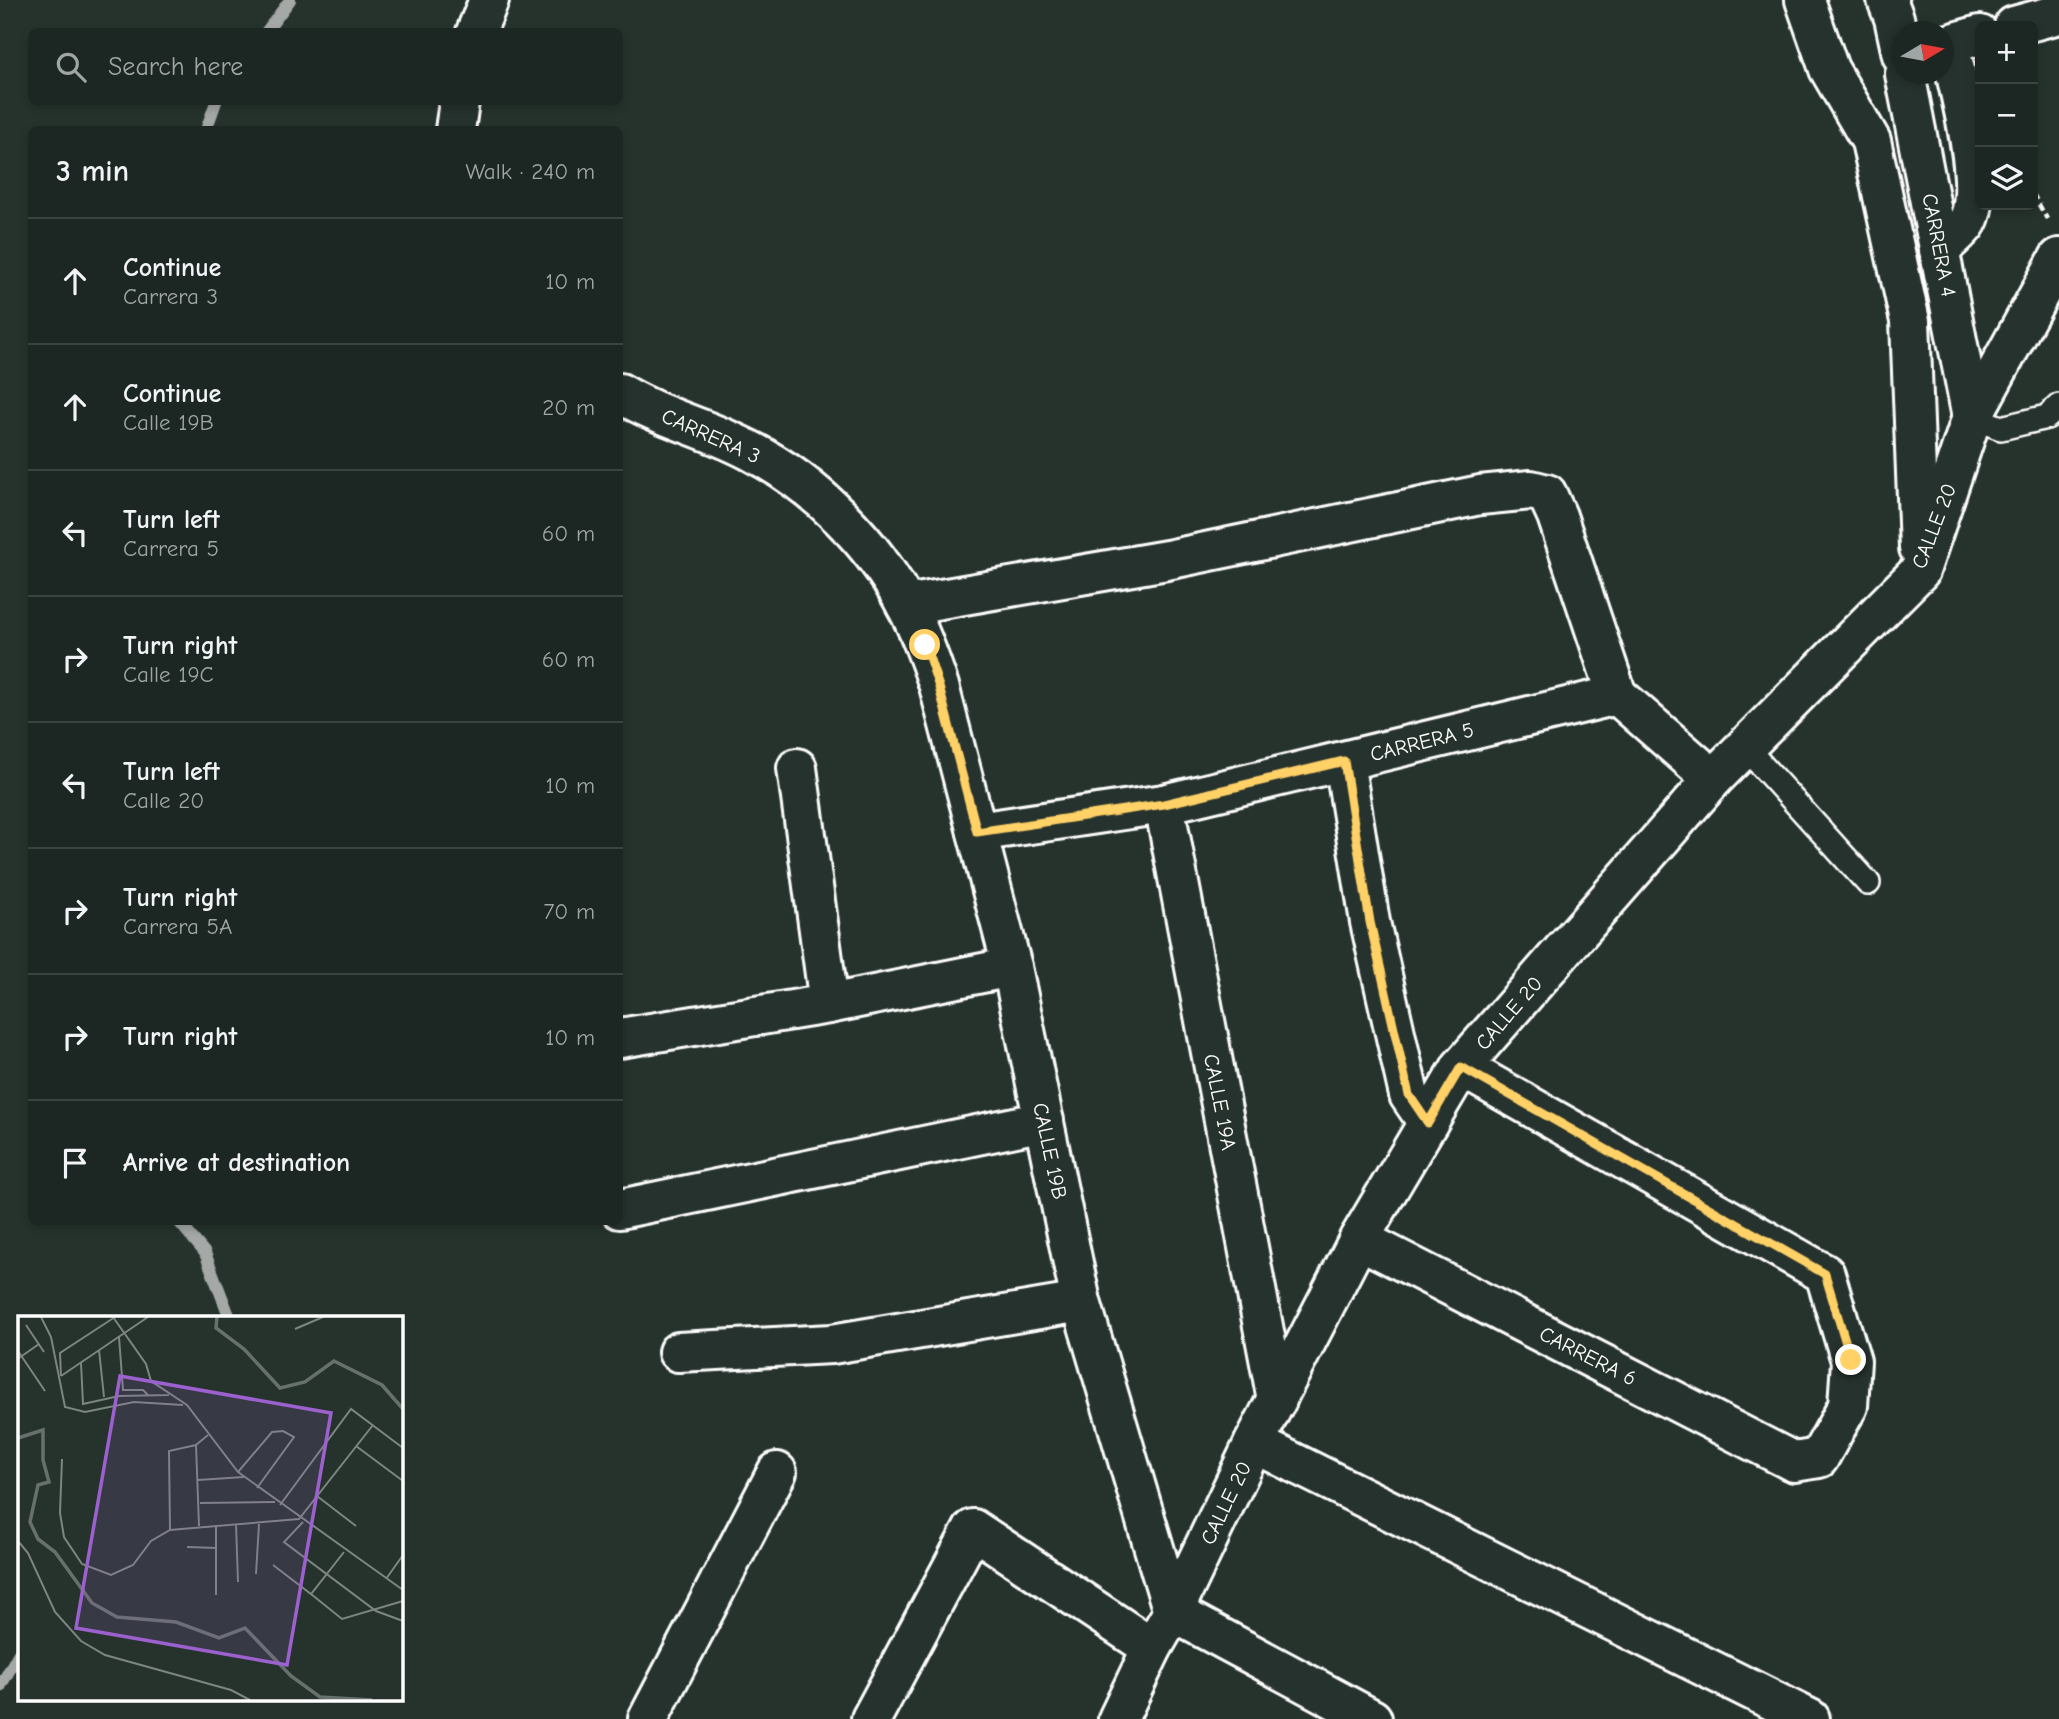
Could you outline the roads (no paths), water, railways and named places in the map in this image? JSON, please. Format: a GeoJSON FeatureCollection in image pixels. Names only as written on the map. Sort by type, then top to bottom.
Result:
{"type":"FeatureCollection","features":[{"type":"Feature","properties":{"kind":"street"},"geometry":{"type":"LineString","coordinates":[[478,28],[489,0]]}},
{"type":"Feature","properties":{"kind":"street"},"geometry":{"type":"LineString","coordinates":[[1805,0],[1829,69],[1871,141],[1910,321],[1920,571]]}},
{"type":"Feature","properties":{"kind":"street"},"geometry":{"type":"LineString","coordinates":[[1887,0],[1895,21]]}},
{"type":"Feature","properties":{"kind":"street"},"geometry":{"type":"LineString","coordinates":[[2033,21],[2059,14]]}},
{"type":"Feature","properties":{"kind":"street"},"geometry":{"type":"LineString","coordinates":[[1939,250],[1967,223],[1975,202],[1974,166],[1949,44],[1975,37]]}},
{"type":"Feature","properties":{"kind":"street","name":"CARRERA 4"},"geometry":{"type":"LineString","coordinates":[[1907,84],[1972,417]]}},
{"type":"Feature","properties":{"kind":"street"},"geometry":{"type":"LineString","coordinates":[[456,126],[459,105]]}},
{"type":"Feature","properties":{"kind":"street","name":"CALLE 20"},"geometry":{"type":"LineString","coordinates":[[1118,1719],[1152,1648],[1174,1612],[1254,1443],[1359,1239],[1461,1067],[1713,779],[1920,571],[1972,417],[2059,258]]}},
{"type":"Feature","properties":{"kind":"street","name":"CARRERA 3"},"geometry":{"type":"LineString","coordinates":[[623,395],[676,421],[714,433],[744,447],[790,475],[824,502],[856,534],[906,605],[925,645],[939,687]]}},
{"type":"Feature","properties":{"kind":"street"},"geometry":{"type":"LineString","coordinates":[[906,605],[1167,560],[1480,495],[1531,490],[1546,494],[1557,516],[1617,695],[1713,779]]}},
{"type":"Feature","properties":{"kind":"street","name":"CALLE 19B"},"geometry":{"type":"LineString","coordinates":[[939,687],[1012,967],[1081,1302],[1174,1612]]}},
{"type":"Feature","properties":{"kind":"street","name":"CARRERA 5"},"geometry":{"type":"LineString","coordinates":[[977,832],[1164,804],[1617,695]]}},
{"type":"Feature","properties":{"kind":"street"},"geometry":{"type":"LineString","coordinates":[[1344,761],[1370,922],[1409,1095],[1428,1123]]}},
{"type":"Feature","properties":{"kind":"street"},"geometry":{"type":"LineString","coordinates":[[797,768],[829,1004]]}},
{"type":"Feature","properties":{"kind":"street","name":"CALLE 19A"},"geometry":{"type":"LineString","coordinates":[[1164,804],[1277,1400]]}},
{"type":"Feature","properties":{"kind":"street"},"geometry":{"type":"LineString","coordinates":[[623,1038],[829,1004],[1012,967]]}},
{"type":"Feature","properties":{"kind":"street","name":"CARRERA 6"},"geometry":{"type":"LineString","coordinates":[[1359,1239],[1794,1462],[1819,1458],[1849,1406],[1851,1360],[1825,1274],[1461,1067]]}},
{"type":"Feature","properties":{"kind":"street"},"geometry":{"type":"LineString","coordinates":[[623,1208],[1044,1121]]}},
{"type":"Feature","properties":{"kind":"street"},"geometry":{"type":"LineString","coordinates":[[678,1352],[832,1344],[1081,1302]]}},
{"type":"Feature","properties":{"kind":"street"},"geometry":{"type":"LineString","coordinates":[[1254,1443],[1810,1719]]}},
{"type":"Feature","properties":{"kind":"street"},"geometry":{"type":"LineString","coordinates":[[649,1719],[777,1472]]}},
{"type":"Feature","properties":{"kind":"street"},"geometry":{"type":"LineString","coordinates":[[871,1719],[973,1528],[1152,1648]]}},
{"type":"Feature","properties":{"kind":"street"},"geometry":{"type":"LineString","coordinates":[[1174,1612],[1372,1719]]}},
{"type":"Feature","properties":{"kind":"lane"},"geometry":{"type":"LineString","coordinates":[[1972,417],[2001,428],[2047,417],[2059,406]]}},
{"type":"Feature","properties":{"kind":"lane"},"geometry":{"type":"LineString","coordinates":[[1745,747],[1868,883]]}},
{"type":"Feature","properties":{"kind":"waterway"},"geometry":{"type":"LineString","coordinates":[[269,28],[290,0]]}},
{"type":"Feature","properties":{"kind":"waterway"},"geometry":{"type":"LineString","coordinates":[[207,126],[215,105]]}},
{"type":"Feature","properties":{"kind":"waterway"},"geometry":{"type":"LineString","coordinates":[[182,1225],[205,1253],[229,1316]]}},
{"type":"Feature","properties":{"kind":"waterway"},"geometry":{"type":"LineString","coordinates":[[0,1687],[18,1655]]}}]}
